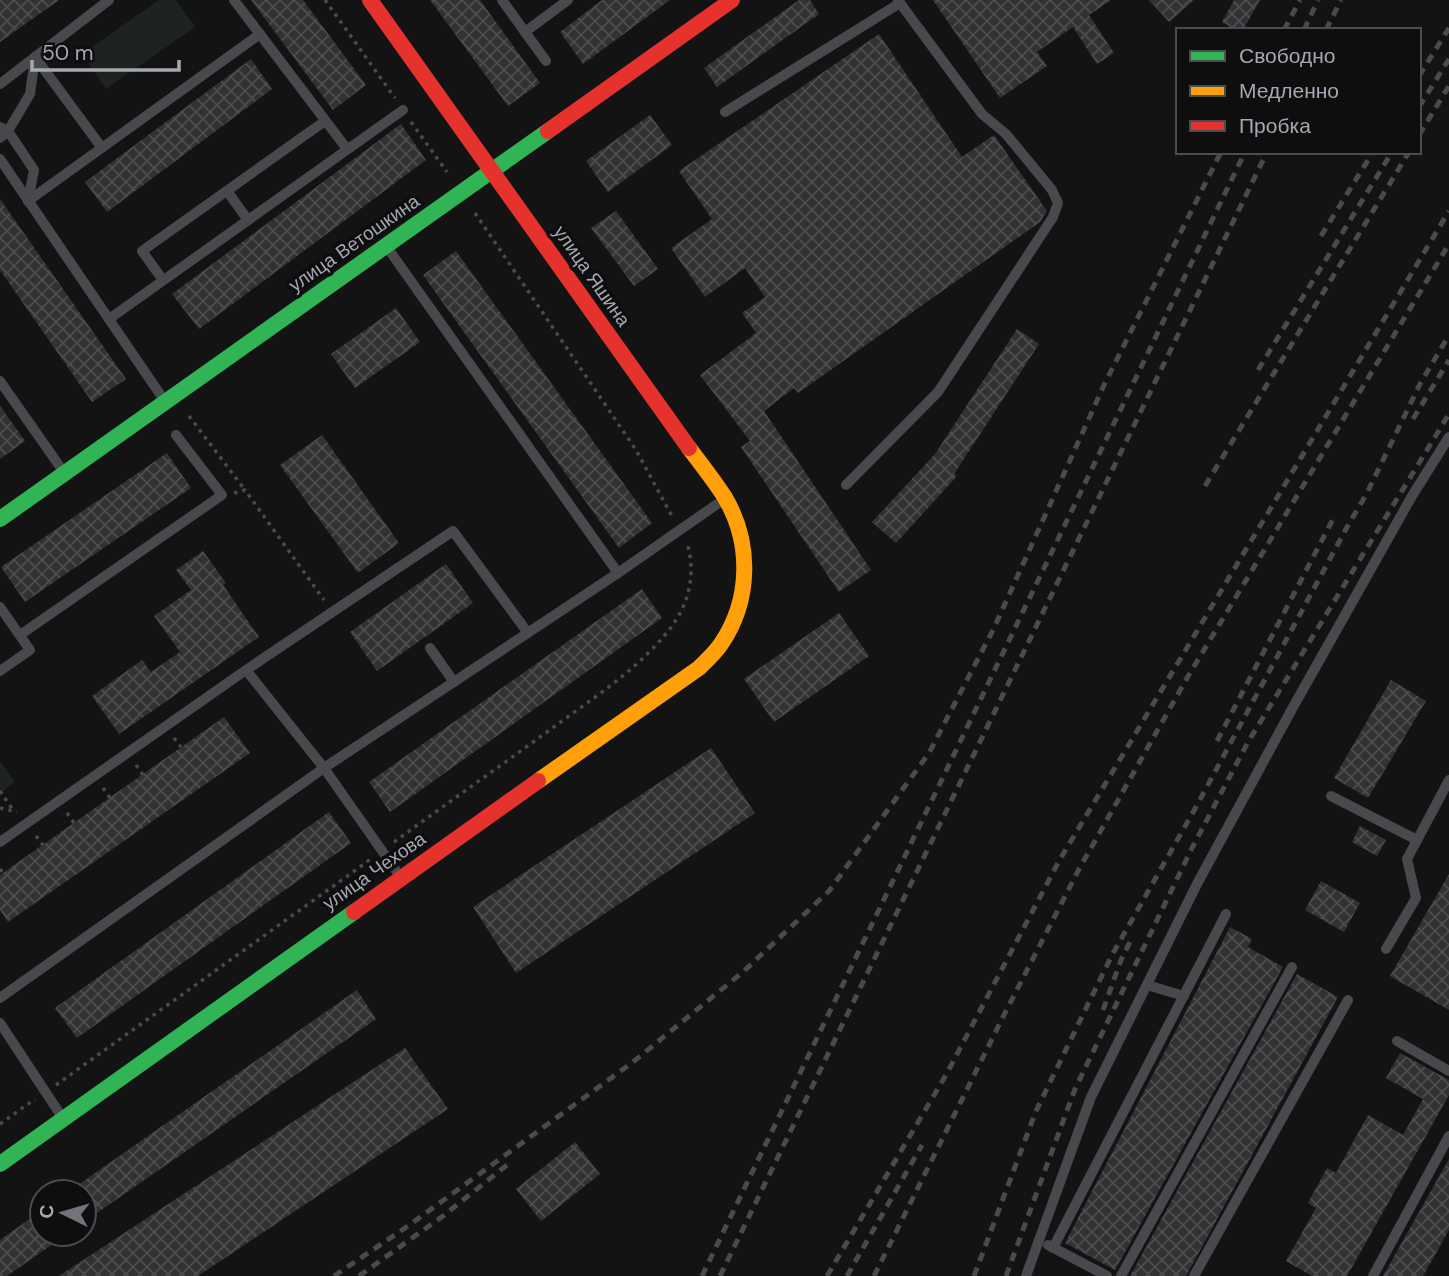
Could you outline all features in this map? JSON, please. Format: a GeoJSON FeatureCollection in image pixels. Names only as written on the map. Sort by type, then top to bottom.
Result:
{"type":"FeatureCollection","features":[{"type":"Feature","properties":{"kind":"street","name":"улица Яшина"},"geometry":{"type":"LineString","coordinates":[[370,0],[725,498],[740,531],[746,561],[744,591]]}},
{"type":"Feature","properties":{"kind":"street","name":"улица Ветошкина"},"geometry":{"type":"LineString","coordinates":[[0,519],[732,0]]}},
{"type":"Feature","properties":{"kind":"street","name":"улица Чехова"},"geometry":{"type":"LineString","coordinates":[[0,1164],[699,668],[720,647],[735,621],[744,591]]}},
{"type":"Feature","properties":{"kind":"lane"},"geometry":{"type":"LineString","coordinates":[[0,83],[109,0]]}},
{"type":"Feature","properties":{"kind":"lane"},"geometry":{"type":"LineString","coordinates":[[234,0],[347,149]]}},
{"type":"Feature","properties":{"kind":"lane"},"geometry":{"type":"LineString","coordinates":[[502,0],[546,61]]}},
{"type":"Feature","properties":{"kind":"lane"},"geometry":{"type":"LineString","coordinates":[[525,32],[568,0]]}},
{"type":"Feature","properties":{"kind":"lane"},"geometry":{"type":"LineString","coordinates":[[725,113],[899,2],[982,114],[1006,134],[1052,190],[1058,203],[1053,217],[938,392],[846,485]]}},
{"type":"Feature","properties":{"kind":"lane"},"geometry":{"type":"LineString","coordinates":[[28,201],[260,34]]}},
{"type":"Feature","properties":{"kind":"lane"},"geometry":{"type":"LineString","coordinates":[[28,201],[34,170],[3,132],[30,94],[36,57]]}},
{"type":"Feature","properties":{"kind":"lane"},"geometry":{"type":"LineString","coordinates":[[36,57],[102,148]]}},
{"type":"Feature","properties":{"kind":"lane"},"geometry":{"type":"LineString","coordinates":[[109,319],[403,110]]}},
{"type":"Feature","properties":{"kind":"lane"},"geometry":{"type":"LineString","coordinates":[[163,280],[142,251],[325,121]]}},
{"type":"Feature","properties":{"kind":"lane"},"geometry":{"type":"LineString","coordinates":[[0,159],[109,319],[170,399]]}},
{"type":"Feature","properties":{"kind":"lane"},"geometry":{"type":"LineString","coordinates":[[227,191],[248,220]]}},
{"type":"Feature","properties":{"kind":"lane"},"geometry":{"type":"LineString","coordinates":[[387,246],[618,573]]}},
{"type":"Feature","properties":{"kind":"lane"},"geometry":{"type":"LineString","coordinates":[[0,381],[64,473]]}},
{"type":"Feature","properties":{"kind":"lane"},"geometry":{"type":"LineString","coordinates":[[20,635],[222,495],[176,435]]}},
{"type":"Feature","properties":{"kind":"lane"},"geometry":{"type":"LineString","coordinates":[[1026,1276],[1091,1097],[1197,884],[1292,709],[1449,437]]}},
{"type":"Feature","properties":{"kind":"lane"},"geometry":{"type":"LineString","coordinates":[[0,998],[324,768],[618,573],[725,498]]}},
{"type":"Feature","properties":{"kind":"lane"},"geometry":{"type":"LineString","coordinates":[[0,842],[246,670],[453,531],[527,633]]}},
{"type":"Feature","properties":{"kind":"lane"},"geometry":{"type":"LineString","coordinates":[[0,607],[30,650],[0,671]]}},
{"type":"Feature","properties":{"kind":"lane"},"geometry":{"type":"LineString","coordinates":[[430,648],[454,682]]}},
{"type":"Feature","properties":{"kind":"lane"},"geometry":{"type":"LineString","coordinates":[[246,670],[324,768],[401,878]]}},
{"type":"Feature","properties":{"kind":"lane"},"geometry":{"type":"LineString","coordinates":[[1386,949],[1416,898],[1408,859],[1449,780]]}},
{"type":"Feature","properties":{"kind":"lane"},"geometry":{"type":"LineString","coordinates":[[1331,796],[1417,840]]}},
{"type":"Feature","properties":{"kind":"lane"},"geometry":{"type":"LineString","coordinates":[[1053,1248],[1226,914]]}},
{"type":"Feature","properties":{"kind":"lane"},"geometry":{"type":"LineString","coordinates":[[1121,1276],[1292,967]]}},
{"type":"Feature","properties":{"kind":"lane"},"geometry":{"type":"LineString","coordinates":[[1147,985],[1184,996]]}},
{"type":"Feature","properties":{"kind":"lane"},"geometry":{"type":"LineString","coordinates":[[1194,1276],[1348,1000]]}},
{"type":"Feature","properties":{"kind":"lane"},"geometry":{"type":"LineString","coordinates":[[0,1023],[64,1119]]}},
{"type":"Feature","properties":{"kind":"lane"},"geometry":{"type":"LineString","coordinates":[[1397,1041],[1449,1070]]}},
{"type":"Feature","properties":{"kind":"lane"},"geometry":{"type":"LineString","coordinates":[[1373,1276],[1449,1136]]}},
{"type":"Feature","properties":{"kind":"lane"},"geometry":{"type":"LineString","coordinates":[[1038,1240],[1107,1276]]}},
{"type":"Feature","properties":{"kind":"path"},"geometry":{"type":"LineString","coordinates":[[0,1124],[592,699],[638,663],[657,643],[676,621],[689,588],[691,561],[688,545],[636,450],[462,193],[325,0]]}},
{"type":"Feature","properties":{"kind":"path"},"geometry":{"type":"LineString","coordinates":[[170,399],[245,490],[333,612]]}},
{"type":"Feature","properties":{"kind":"path"},"geometry":{"type":"LineString","coordinates":[[222,495],[245,490]]}},
{"type":"Feature","properties":{"kind":"path"},"geometry":{"type":"LineString","coordinates":[[0,791],[14,811]]}},
{"type":"Feature","properties":{"kind":"shaded area"},"geometry":{"type":"Polygon","coordinates":[[[159,0],[176,0],[195,27],[106,89],[82,54],[159,0]]]}},
{"type":"Feature","properties":{"kind":"shaded area"},"geometry":{"type":"Polygon","coordinates":[[[0,761],[15,782],[0,793],[0,761]]]}},
{"type":"Feature","properties":{"kind":"building"},"geometry":{"type":"Polygon","coordinates":[[[0,0],[59,0],[0,42],[0,0]]]}},
{"type":"Feature","properties":{"kind":"building"},"geometry":{"type":"Polygon","coordinates":[[[251,0],[303,0],[366,85],[333,110],[251,0]]]}},
{"type":"Feature","properties":{"kind":"building"},"geometry":{"type":"Polygon","coordinates":[[[430,0],[480,0],[540,83],[508,106],[430,0]]]}},
{"type":"Feature","properties":{"kind":"building"},"geometry":{"type":"Polygon","coordinates":[[[602,0],[670,0],[583,64],[560,32],[602,0]]]}},
{"type":"Feature","properties":{"kind":"building"},"geometry":{"type":"Polygon","coordinates":[[[799,0],[810,0],[819,14],[717,87],[704,68],[799,0]]]}},
{"type":"Feature","properties":{"kind":"building"},"geometry":{"type":"Polygon","coordinates":[[[933,0],[1111,0],[1089,15],[1114,53],[1097,64],[1073,27],[1037,52],[1047,66],[1000,98],[933,0]]]}},
{"type":"Feature","properties":{"kind":"building"},"geometry":{"type":"Polygon","coordinates":[[[1149,0],[1194,0],[1169,22],[1149,0]]]}},
{"type":"Feature","properties":{"kind":"building"},"geometry":{"type":"Polygon","coordinates":[[[1234,0],[1260,0],[1244,28],[1232,28],[1222,22],[1234,0]]]}},
{"type":"Feature","properties":{"kind":"building"},"geometry":{"type":"Polygon","coordinates":[[[879,34],[962,157],[994,135],[1047,211],[1040,222],[798,393],[794,388],[764,411],[871,570],[839,592],[741,447],[750,441],[700,375],[756,333],[742,313],[765,297],[745,268],[705,297],[671,248],[712,219],[679,171],[879,34]]]}},
{"type":"Feature","properties":{"kind":"building"},"geometry":{"type":"Polygon","coordinates":[[[251,59],[272,89],[107,212],[85,182],[251,59]]]}},
{"type":"Feature","properties":{"kind":"building"},"geometry":{"type":"Polygon","coordinates":[[[650,115],[672,145],[608,192],[586,161],[650,115]]]}},
{"type":"Feature","properties":{"kind":"building"},"geometry":{"type":"Polygon","coordinates":[[[401,124],[426,160],[199,329],[172,294],[401,124]]]}},
{"type":"Feature","properties":{"kind":"building"},"geometry":{"type":"Polygon","coordinates":[[[0,199],[126,379],[92,402],[0,270],[0,199]]]}},
{"type":"Feature","properties":{"kind":"building"},"geometry":{"type":"Polygon","coordinates":[[[616,211],[658,269],[634,286],[591,228],[616,211]]]}},
{"type":"Feature","properties":{"kind":"building"},"geometry":{"type":"Polygon","coordinates":[[[456,251],[652,523],[619,548],[423,275],[456,251]]]}},
{"type":"Feature","properties":{"kind":"building"},"geometry":{"type":"Polygon","coordinates":[[[396,308],[420,342],[355,388],[331,354],[396,308]]]}},
{"type":"Feature","properties":{"kind":"building"},"geometry":{"type":"Polygon","coordinates":[[[1017,329],[1039,344],[954,474],[957,476],[896,543],[872,522],[935,454],[1017,329]]]}},
{"type":"Feature","properties":{"kind":"building"},"geometry":{"type":"Polygon","coordinates":[[[0,406],[25,441],[0,459],[0,406]]]}},
{"type":"Feature","properties":{"kind":"building"},"geometry":{"type":"Polygon","coordinates":[[[322,435],[399,543],[358,573],[280,465],[322,435]]]}},
{"type":"Feature","properties":{"kind":"building"},"geometry":{"type":"Polygon","coordinates":[[[167,453],[191,488],[25,602],[1,567],[167,453]]]}},
{"type":"Feature","properties":{"kind":"building"},"geometry":{"type":"Polygon","coordinates":[[[203,551],[259,637],[119,734],[92,696],[142,660],[151,672],[180,652],[154,616],[191,590],[176,570],[203,551]]]}},
{"type":"Feature","properties":{"kind":"building"},"geometry":{"type":"Polygon","coordinates":[[[446,564],[473,603],[377,671],[350,632],[446,564]]]}},
{"type":"Feature","properties":{"kind":"building"},"geometry":{"type":"Polygon","coordinates":[[[642,589],[662,618],[390,812],[369,782],[642,589]]]}},
{"type":"Feature","properties":{"kind":"building"},"geometry":{"type":"Polygon","coordinates":[[[839,613],[869,656],[774,722],[744,679],[839,613]]]}},
{"type":"Feature","properties":{"kind":"building"},"geometry":{"type":"Polygon","coordinates":[[[1391,680],[1426,701],[1368,798],[1334,778],[1391,680]]]}},
{"type":"Feature","properties":{"kind":"building"},"geometry":{"type":"Polygon","coordinates":[[[224,717],[250,753],[8,922],[0,910],[0,875],[224,717]]]}},
{"type":"Feature","properties":{"kind":"building"},"geometry":{"type":"Polygon","coordinates":[[[711,748],[755,813],[516,973],[473,907],[711,748]]]}},
{"type":"Feature","properties":{"kind":"building"},"geometry":{"type":"Polygon","coordinates":[[[329,812],[351,843],[77,1038],[55,1008],[329,812]]]}},
{"type":"Feature","properties":{"kind":"building"},"geometry":{"type":"Polygon","coordinates":[[[1360,826],[1386,840],[1377,856],[1352,842],[1360,826]]]}},
{"type":"Feature","properties":{"kind":"building"},"geometry":{"type":"Polygon","coordinates":[[[1449,874],[1449,1010],[1390,976],[1449,874]]]}},
{"type":"Feature","properties":{"kind":"building"},"geometry":{"type":"Polygon","coordinates":[[[1321,881],[1360,903],[1344,932],[1305,910],[1321,881]]]}},
{"type":"Feature","properties":{"kind":"building"},"geometry":{"type":"Polygon","coordinates":[[[1230,927],[1252,939],[1248,947],[1283,967],[1115,1270],[1065,1243],[1230,927]]]}},
{"type":"Feature","properties":{"kind":"building"},"geometry":{"type":"Polygon","coordinates":[[[1297,974],[1338,997],[1186,1276],[1130,1276],[1297,974]]]}},
{"type":"Feature","properties":{"kind":"building"},"geometry":{"type":"Polygon","coordinates":[[[357,990],[376,1019],[98,1212],[98,1178],[88,1178],[357,990]]]}},
{"type":"Feature","properties":{"kind":"building"},"geometry":{"type":"Polygon","coordinates":[[[405,1048],[448,1109],[198,1276],[59,1276],[405,1048]]]}},
{"type":"Feature","properties":{"kind":"building"},"geometry":{"type":"Polygon","coordinates":[[[1400,1053],[1449,1080],[1449,1095],[1347,1276],[1312,1276],[1286,1261],[1316,1208],[1308,1203],[1327,1168],[1336,1173],[1368,1115],[1403,1135],[1423,1099],[1386,1078],[1400,1053]]]}},
{"type":"Feature","properties":{"kind":"building"},"geometry":{"type":"Polygon","coordinates":[[[575,1142],[600,1174],[541,1221],[516,1189],[575,1142]]]}},
{"type":"Feature","properties":{"kind":"building"},"geometry":{"type":"Polygon","coordinates":[[[1449,1159],[1449,1230],[1423,1276],[1383,1276],[1449,1159]]]}},
{"type":"Feature","properties":{"kind":"building"},"geometry":{"type":"Polygon","coordinates":[[[28,1220],[28,1248],[47,1248],[7,1276],[0,1276],[0,1240],[28,1220]]]}},
{"type":"Feature","properties":{"kind":"railway"},"geometry":{"type":"LineString","coordinates":[[1285,28],[1300,0]]}},
{"type":"Feature","properties":{"kind":"railway"},"geometry":{"type":"LineString","coordinates":[[1305,28],[1318,0]]}},
{"type":"Feature","properties":{"kind":"railway"},"geometry":{"type":"LineString","coordinates":[[1327,28],[1341,0]]}},
{"type":"Feature","properties":{"kind":"railway"},"geometry":{"type":"LineString","coordinates":[[1421,73],[1449,28]]}},
{"type":"Feature","properties":{"kind":"railway"},"geometry":{"type":"LineString","coordinates":[[1421,104],[1449,59]]}},
{"type":"Feature","properties":{"kind":"railway"},"geometry":{"type":"LineString","coordinates":[[1421,132],[1449,86]]}},
{"type":"Feature","properties":{"kind":"railway"},"geometry":{"type":"LineString","coordinates":[[334,1276],[408,1226],[633,1062],[744,971],[829,891],[929,753],[994,628],[1105,383],[1220,154]]}},
{"type":"Feature","properties":{"kind":"railway"},"geometry":{"type":"LineString","coordinates":[[702,1276],[1244,154]]}},
{"type":"Feature","properties":{"kind":"railway"},"geometry":{"type":"LineString","coordinates":[[720,1276],[1266,154]]}},
{"type":"Feature","properties":{"kind":"railway"},"geometry":{"type":"LineString","coordinates":[[1321,236],[1372,154]]}},
{"type":"Feature","properties":{"kind":"railway"},"geometry":{"type":"LineString","coordinates":[[1258,370],[1391,154]]}},
{"type":"Feature","properties":{"kind":"railway"},"geometry":{"type":"LineString","coordinates":[[1205,486],[1408,154]]}},
{"type":"Feature","properties":{"kind":"railway"},"geometry":{"type":"LineString","coordinates":[[827,1276],[946,1075],[1059,861],[1449,211]]}},
{"type":"Feature","properties":{"kind":"railway"},"geometry":{"type":"LineString","coordinates":[[874,1276],[1078,871],[1187,678],[1449,244]]}},
{"type":"Feature","properties":{"kind":"railway"},"geometry":{"type":"LineString","coordinates":[[974,1276],[1036,1111],[1112,955],[1367,493],[1420,384],[1449,335]]}},
{"type":"Feature","properties":{"kind":"railway"},"geometry":{"type":"LineString","coordinates":[[1413,419],[1449,360]]}},
{"type":"Feature","properties":{"kind":"railway"},"geometry":{"type":"LineString","coordinates":[[1006,1276],[1075,1089],[1192,848],[1248,742],[1449,414]]}},
{"type":"Feature","properties":{"kind":"railway"},"geometry":{"type":"LineString","coordinates":[[1217,741],[1333,519]]}},
{"type":"Feature","properties":{"kind":"railway"},"geometry":{"type":"LineString","coordinates":[[1103,1010],[1130,942]]}},
{"type":"Feature","properties":{"kind":"railway"},"geometry":{"type":"LineString","coordinates":[[847,1276],[922,1145]]}},
{"type":"Feature","properties":{"kind":"railway"},"geometry":{"type":"LineString","coordinates":[[359,1276],[443,1216],[507,1165]]}},
{"type":"Feature","properties":{"kind":"traffic: fast"},"geometry":{"type":"LineString","coordinates":[[0,519],[548,131]]}},
{"type":"Feature","properties":{"kind":"traffic: fast"},"geometry":{"type":"LineString","coordinates":[[0,1164],[354,912]]}},
{"type":"Feature","properties":{"kind":"traffic: slow"},"geometry":{"type":"LineString","coordinates":[[538,781],[699,668],[719,647],[731,627],[743,590],[740,532],[724,496],[689,448]]}},
{"type":"Feature","properties":{"kind":"traffic: jam"},"geometry":{"type":"LineString","coordinates":[[370,0],[689,448]]}},
{"type":"Feature","properties":{"kind":"traffic: jam"},"geometry":{"type":"LineString","coordinates":[[548,131],[732,0]]}},
{"type":"Feature","properties":{"kind":"traffic: jam"},"geometry":{"type":"LineString","coordinates":[[354,912],[538,781]]}}]}
